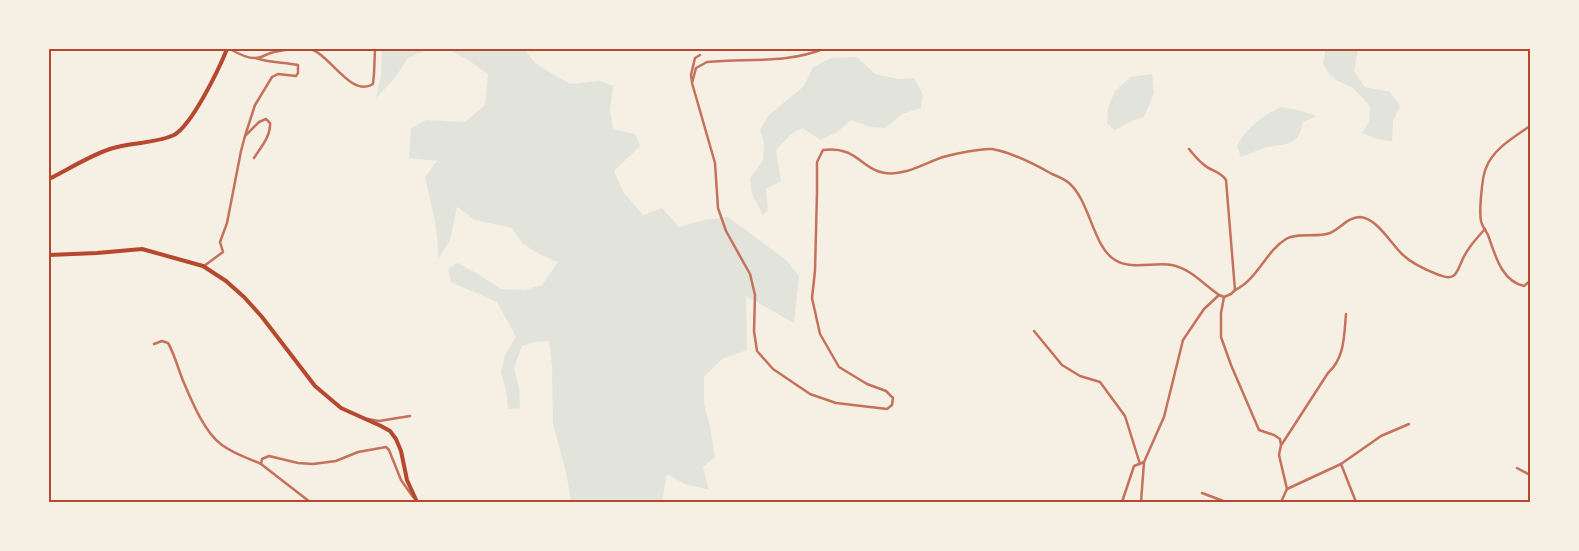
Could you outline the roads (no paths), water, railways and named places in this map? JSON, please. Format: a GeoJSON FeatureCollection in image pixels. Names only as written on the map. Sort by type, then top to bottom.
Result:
{"type":"FeatureCollection","features":[{"type":"Feature","properties":{"kind":"main road"},"geometry":{"type":"LineString","coordinates":[[49,179],[96,154],[112,148],[160,139],[181,130],[189,122],[229,49]]}},
{"type":"Feature","properties":{"kind":"main road"},"geometry":{"type":"LineString","coordinates":[[50,256],[142,249],[203,266],[226,281],[244,297],[315,386],[341,408],[390,431],[401,451],[407,480],[417,502]]}},
{"type":"Feature","properties":{"kind":"street"},"geometry":{"type":"LineString","coordinates":[[203,266],[223,252],[220,242],[227,223],[241,151],[255,105],[272,77],[278,74],[296,76],[298,73],[298,66],[285,62],[267,62],[229,49]]}},
{"type":"Feature","properties":{"kind":"street"},"geometry":{"type":"LineString","coordinates":[[256,58],[274,52],[312,49],[325,57],[347,80],[363,87],[368,87],[372,84],[374,74],[375,49]]}},
{"type":"Feature","properties":{"kind":"street"},"geometry":{"type":"LineString","coordinates":[[692,83],[696,68],[707,62],[789,58],[807,55],[823,49]]}},
{"type":"Feature","properties":{"kind":"street"},"geometry":{"type":"LineString","coordinates":[[700,55],[695,58],[693,64],[692,83],[715,163],[718,208],[726,231],[750,274],[755,295],[754,331],[757,351],[773,369],[810,394],[836,403],[887,409],[892,405],[893,398],[886,391],[867,384],[838,367],[820,334],[812,298],[815,271],[816,162],[823,150],[835,149],[847,152],[875,171],[885,173],[904,171],[944,157],[992,149],[1027,161],[1068,182],[1078,194],[1102,246],[1114,260],[1128,265],[1171,265],[1184,269],[1224,297],[1244,286],[1278,245],[1287,238],[1328,234],[1340,228],[1347,220],[1360,217],[1375,224],[1402,255],[1425,270],[1446,278],[1453,276],[1459,270],[1465,254],[1485,229]]}},
{"type":"Feature","properties":{"kind":"street"},"geometry":{"type":"LineString","coordinates":[[245,136],[260,122],[266,119],[270,122],[271,128],[268,136],[254,158]]}},
{"type":"Feature","properties":{"kind":"street"},"geometry":{"type":"LineString","coordinates":[[1530,126],[1505,144],[1490,159],[1485,168],[1482,180],[1481,222],[1497,262],[1515,284],[1524,286],[1530,281]]}},
{"type":"Feature","properties":{"kind":"street"},"geometry":{"type":"LineString","coordinates":[[1189,149],[1202,164],[1222,174],[1226,180],[1235,290]]}},
{"type":"Feature","properties":{"kind":"street"},"geometry":{"type":"LineString","coordinates":[[1141,502],[1144,462],[1164,417],[1183,340],[1204,309],[1219,295]]}},
{"type":"Feature","properties":{"kind":"street"},"geometry":{"type":"LineString","coordinates":[[1224,297],[1221,313],[1221,337],[1231,366],[1259,430],[1274,434],[1280,439],[1279,456],[1287,489],[1281,502]]}},
{"type":"Feature","properties":{"kind":"street"},"geometry":{"type":"LineString","coordinates":[[1281,445],[1328,373],[1336,366],[1340,358],[1346,314]]}},
{"type":"Feature","properties":{"kind":"street"},"geometry":{"type":"LineString","coordinates":[[1034,331],[1062,365],[1080,376],[1100,382],[1125,416],[1140,464]]}},
{"type":"Feature","properties":{"kind":"street"},"geometry":{"type":"LineString","coordinates":[[154,344],[162,341],[168,343],[174,353],[184,384],[210,434],[222,445],[261,464],[310,502]]}},
{"type":"Feature","properties":{"kind":"street"},"geometry":{"type":"LineString","coordinates":[[364,418],[379,421],[410,416]]}},
{"type":"Feature","properties":{"kind":"street"},"geometry":{"type":"LineString","coordinates":[[1287,489],[1341,464],[1381,436],[1409,424]]}},
{"type":"Feature","properties":{"kind":"street"},"geometry":{"type":"LineString","coordinates":[[261,464],[262,459],[269,456],[298,464],[313,464],[386,447],[401,480],[417,502]]}},
{"type":"Feature","properties":{"kind":"street"},"geometry":{"type":"LineString","coordinates":[[1122,502],[1134,466],[1144,462]]}},
{"type":"Feature","properties":{"kind":"street"},"geometry":{"type":"LineString","coordinates":[[1341,464],[1356,502]]}},
{"type":"Feature","properties":{"kind":"street"},"geometry":{"type":"LineString","coordinates":[[1517,468],[1530,475]]}},
{"type":"Feature","properties":{"kind":"street"},"geometry":{"type":"LineString","coordinates":[[1202,493],[1226,502]]}},
{"type":"Feature","properties":{"kind":"street"},"geometry":{"type":"LineString","coordinates":[[78,502],[83,502]]}}]}
